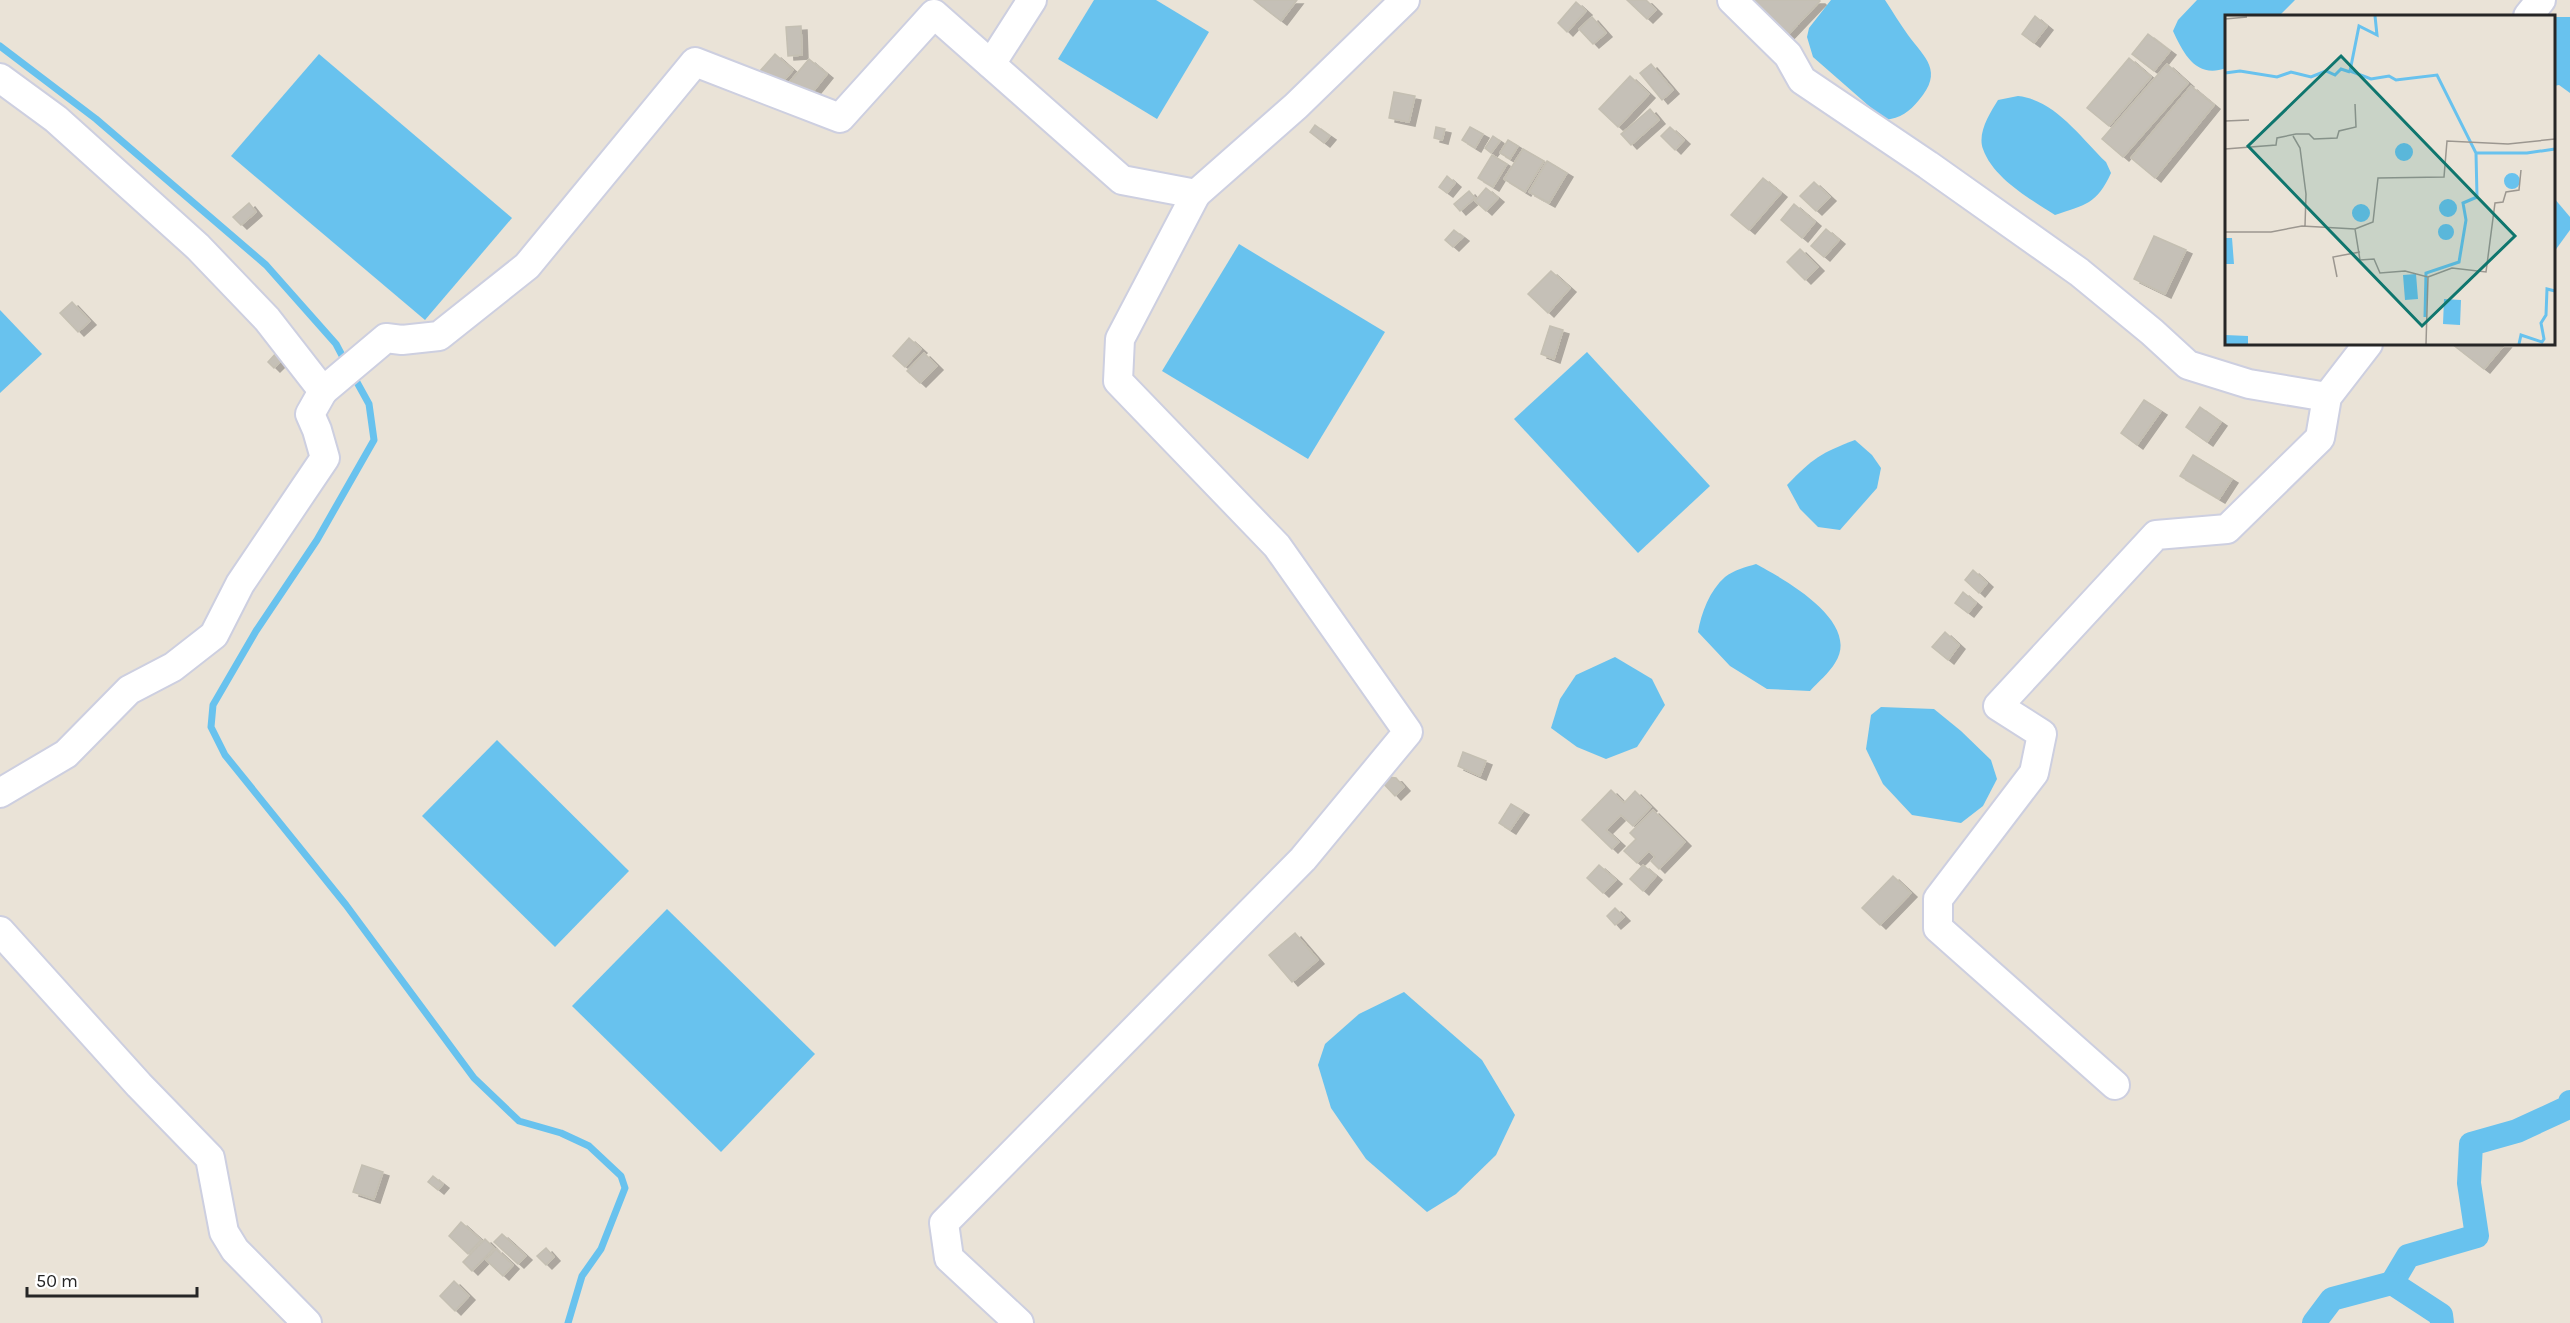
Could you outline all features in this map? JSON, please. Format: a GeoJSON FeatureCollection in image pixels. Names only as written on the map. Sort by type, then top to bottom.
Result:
{"type":"FeatureCollection","features":[{"type":"Feature","properties":{"kind":"street"},"geometry":{"type":"LineString","coordinates":[[991,64],[1032,0]]}},
{"type":"Feature","properties":{"kind":"street"},"geometry":{"type":"LineString","coordinates":[[1019,1323],[949,1258],[944,1223],[1303,859],[1408,732],[1277,546],[1118,381],[1120,339],[1196,194],[1296,106],[1405,0]]}},
{"type":"Feature","properties":{"kind":"street"},"geometry":{"type":"LineString","coordinates":[[1732,0],[1788,55],[1802,80],[1928,165],[2079,272],[2188,365],[2249,384],[2327,397]]}},
{"type":"Feature","properties":{"kind":"street"},"geometry":{"type":"LineString","coordinates":[[2529,15],[2541,0]]}},
{"type":"Feature","properties":{"kind":"street"},"geometry":{"type":"LineString","coordinates":[[0,793],[66,754],[129,690],[173,667],[214,635],[240,584],[270,543],[325,458],[310,414],[329,386],[386,338],[402,340],[440,336],[527,266],[695,62],[840,118],[934,14],[1122,180],[1196,194]]}},
{"type":"Feature","properties":{"kind":"street"},"geometry":{"type":"LineString","coordinates":[[0,78],[56,119],[198,247],[329,386]]}},
{"type":"Feature","properties":{"kind":"street"},"geometry":{"type":"LineString","coordinates":[[2115,1085],[1938,928],[1938,899],[2034,773],[2042,734],[1998,706],[2156,534],[2227,529],[2320,438],[2327,397],[2367,345]]}},
{"type":"Feature","properties":{"kind":"street"},"geometry":{"type":"LineString","coordinates":[[0,931],[139,1085],[210,1158],[224,1232],[235,1250],[307,1323]]}},
{"type":"Feature","properties":{"kind":"water"},"geometry":{"type":"Polygon","coordinates":[[[1094,0],[1156,0],[1209,32],[1157,119],[1058,59],[1094,0]]]}},
{"type":"Feature","properties":{"kind":"water"},"geometry":{"type":"Polygon","coordinates":[[[1831,0],[1885,0],[1926,58],[1931,73],[1930,81],[1919,100],[1904,114],[1885,120],[1813,57],[1807,37],[1809,28],[1831,0]]]}},
{"type":"Feature","properties":{"kind":"water"},"geometry":{"type":"Polygon","coordinates":[[[2197,0],[2295,0],[2280,15],[2225,15],[2225,68],[2216,71],[2199,67],[2187,56],[2173,31],[2178,20],[2197,0]]]}},
{"type":"Feature","properties":{"kind":"water"},"geometry":{"type":"Polygon","coordinates":[[[2555,17],[2570,17],[2570,93],[2559,85],[2555,86],[2555,17]]]}},
{"type":"Feature","properties":{"kind":"water"},"geometry":{"type":"Polygon","coordinates":[[[319,54],[512,218],[425,320],[231,156],[319,54]]]}},
{"type":"Feature","properties":{"kind":"water"},"geometry":{"type":"Polygon","coordinates":[[[2018,96],[2044,104],[2055,112],[2106,162],[2111,173],[2101,191],[2089,202],[2055,215],[2013,187],[1988,160],[1983,149],[1982,136],[1988,117],[1998,100],[2018,96]]]}},
{"type":"Feature","properties":{"kind":"water"},"geometry":{"type":"Polygon","coordinates":[[[2555,199],[2570,217],[2570,230],[2555,251],[2555,199]]]}},
{"type":"Feature","properties":{"kind":"water"},"geometry":{"type":"Polygon","coordinates":[[[1239,244],[1385,332],[1308,459],[1162,371],[1239,244]]]}},
{"type":"Feature","properties":{"kind":"water"},"geometry":{"type":"Polygon","coordinates":[[[0,310],[42,354],[0,393],[0,310]]]}},
{"type":"Feature","properties":{"kind":"water"},"geometry":{"type":"Polygon","coordinates":[[[1587,352],[1710,486],[1638,553],[1514,419],[1587,352]]]}},
{"type":"Feature","properties":{"kind":"water"},"geometry":{"type":"Polygon","coordinates":[[[1855,440],[1872,455],[1881,468],[1877,488],[1840,530],[1818,527],[1800,509],[1787,485],[1818,457],[1855,440]]]}},
{"type":"Feature","properties":{"kind":"water"},"geometry":{"type":"Polygon","coordinates":[[[1756,564],[1784,580],[1816,604],[1838,632],[1841,648],[1835,663],[1810,691],[1767,689],[1730,666],[1698,632],[1707,602],[1720,582],[1732,572],[1756,564]]]}},
{"type":"Feature","properties":{"kind":"water"},"geometry":{"type":"Polygon","coordinates":[[[1615,657],[1652,679],[1665,705],[1637,747],[1606,759],[1577,747],[1551,728],[1560,699],[1576,675],[1615,657]]]}},
{"type":"Feature","properties":{"kind":"water"},"geometry":{"type":"Polygon","coordinates":[[[1881,707],[1934,709],[1991,760],[1997,779],[1983,806],[1961,823],[1912,815],[1883,784],[1866,749],[1871,715],[1881,707]]]}},
{"type":"Feature","properties":{"kind":"water"},"geometry":{"type":"Polygon","coordinates":[[[497,740],[629,871],[555,947],[422,816],[497,740]]]}},
{"type":"Feature","properties":{"kind":"water"},"geometry":{"type":"Polygon","coordinates":[[[667,909],[815,1054],[721,1152],[572,1006],[667,909]]]}},
{"type":"Feature","properties":{"kind":"water"},"geometry":{"type":"Polygon","coordinates":[[[1404,992],[1482,1060],[1515,1115],[1496,1155],[1456,1194],[1427,1212],[1366,1159],[1331,1108],[1318,1065],[1325,1044],[1359,1014],[1404,992]]]}},
{"type":"Feature","properties":{"kind":"building"},"geometry":{"type":"Polygon","coordinates":[[[1254,0],[1297,0],[1281,21],[1254,0]]]}},
{"type":"Feature","properties":{"kind":"building"},"geometry":{"type":"Polygon","coordinates":[[[1627,0],[1646,0],[1656,10],[1647,19],[1627,0]]]}},
{"type":"Feature","properties":{"kind":"building"},"geometry":{"type":"Polygon","coordinates":[[[1749,0],[1819,0],[1820,1],[1784,39],[1749,0]]]}},
{"type":"Feature","properties":{"kind":"building"},"geometry":{"type":"Polygon","coordinates":[[[1576,2],[1586,11],[1567,32],[1558,23],[1576,2]]]}},
{"type":"Feature","properties":{"kind":"building"},"geometry":{"type":"Polygon","coordinates":[[[2035,16],[2047,26],[2034,43],[2022,34],[2035,16]]]}},
{"type":"Feature","properties":{"kind":"building"},"geometry":{"type":"Polygon","coordinates":[[[1592,17],[1606,33],[1593,44],[1579,29],[1592,17]]]}},
{"type":"Feature","properties":{"kind":"building"},"geometry":{"type":"Polygon","coordinates":[[[801,26],[802,55],[788,56],[786,27],[801,26]]]}},
{"type":"Feature","properties":{"kind":"building"},"geometry":{"type":"Polygon","coordinates":[[[2148,34],[2170,51],[2154,71],[2132,54],[2148,34]]]}},
{"type":"Feature","properties":{"kind":"building"},"geometry":{"type":"Polygon","coordinates":[[[775,54],[793,70],[778,87],[760,71],[775,54]]]}},
{"type":"Feature","properties":{"kind":"building"},"geometry":{"type":"Polygon","coordinates":[[[2129,58],[2151,77],[2109,126],[2087,108],[2129,58]]]}},
{"type":"Feature","properties":{"kind":"building"},"geometry":{"type":"Polygon","coordinates":[[[809,59],[827,74],[807,99],[788,84],[809,59]]]}},
{"type":"Feature","properties":{"kind":"building"},"geometry":{"type":"Polygon","coordinates":[[[1651,64],[1673,90],[1662,100],[1640,73],[1651,64]]]}},
{"type":"Feature","properties":{"kind":"building"},"geometry":{"type":"Polygon","coordinates":[[[2167,64],[2188,83],[2123,157],[2102,139],[2167,64]]]}},
{"type":"Feature","properties":{"kind":"building"},"geometry":{"type":"Polygon","coordinates":[[[1630,76],[1649,94],[1618,127],[1599,109],[1630,76]]]}},
{"type":"Feature","properties":{"kind":"building"},"geometry":{"type":"Polygon","coordinates":[[[2191,86],[2214,105],[2155,178],[2131,158],[2191,86]]]}},
{"type":"Feature","properties":{"kind":"building"},"geometry":{"type":"Polygon","coordinates":[[[1394,92],[1415,96],[1409,122],[1389,118],[1394,92]]]}},
{"type":"Feature","properties":{"kind":"building"},"geometry":{"type":"Polygon","coordinates":[[[1650,109],[1659,120],[1631,145],[1621,134],[1650,109]]]}},
{"type":"Feature","properties":{"kind":"building"},"geometry":{"type":"Polygon","coordinates":[[[1315,125],[1330,136],[1324,143],[1310,132],[1315,125]]]}},
{"type":"Feature","properties":{"kind":"building"},"geometry":{"type":"Polygon","coordinates":[[[1436,127],[1445,129],[1442,140],[1434,138],[1436,127]]]}},
{"type":"Feature","properties":{"kind":"building"},"geometry":{"type":"Polygon","coordinates":[[[1470,127],[1483,134],[1475,148],[1462,140],[1470,127]]]}},
{"type":"Feature","properties":{"kind":"building"},"geometry":{"type":"Polygon","coordinates":[[[1670,127],[1684,140],[1675,150],[1661,136],[1670,127]]]}},
{"type":"Feature","properties":{"kind":"building"},"geometry":{"type":"Polygon","coordinates":[[[1493,136],[1500,141],[1491,153],[1485,148],[1493,136]]]}},
{"type":"Feature","properties":{"kind":"building"},"geometry":{"type":"Polygon","coordinates":[[[1508,140],[1518,146],[1510,159],[1500,153],[1508,140]]]}},
{"type":"Feature","properties":{"kind":"building"},"geometry":{"type":"Polygon","coordinates":[[[1523,149],[1544,161],[1525,192],[1504,179],[1523,149]]]}},
{"type":"Feature","properties":{"kind":"building"},"geometry":{"type":"Polygon","coordinates":[[[1492,155],[1507,164],[1493,187],[1478,178],[1492,155]]]}},
{"type":"Feature","properties":{"kind":"building"},"geometry":{"type":"Polygon","coordinates":[[[1547,161],[1567,173],[1549,203],[1529,192],[1547,161]]]}},
{"type":"Feature","properties":{"kind":"building"},"geometry":{"type":"Polygon","coordinates":[[[1447,176],[1455,183],[1447,193],[1439,187],[1447,176]]]}},
{"type":"Feature","properties":{"kind":"building"},"geometry":{"type":"Polygon","coordinates":[[[1763,178],[1781,193],[1749,230],[1731,215],[1763,178]]]}},
{"type":"Feature","properties":{"kind":"building"},"geometry":{"type":"Polygon","coordinates":[[[1814,182],[1830,197],[1816,211],[1800,196],[1814,182]]]}},
{"type":"Feature","properties":{"kind":"building"},"geometry":{"type":"Polygon","coordinates":[[[1486,188],[1498,198],[1486,211],[1475,201],[1486,188]]]}},
{"type":"Feature","properties":{"kind":"building"},"geometry":{"type":"Polygon","coordinates":[[[1469,191],[1475,198],[1460,211],[1454,204],[1469,191]]]}},
{"type":"Feature","properties":{"kind":"building"},"geometry":{"type":"Polygon","coordinates":[[[249,203],[256,212],[241,225],[233,217],[249,203]]]}},
{"type":"Feature","properties":{"kind":"building"},"geometry":{"type":"Polygon","coordinates":[[[1794,204],[1815,222],[1802,238],[1781,220],[1794,204]]]}},
{"type":"Feature","properties":{"kind":"building"},"geometry":{"type":"Polygon","coordinates":[[[1826,229],[1839,240],[1824,257],[1811,246],[1826,229]]]}},
{"type":"Feature","properties":{"kind":"building"},"geometry":{"type":"Polygon","coordinates":[[[1454,230],[1463,237],[1453,247],[1445,240],[1454,230]]]}},
{"type":"Feature","properties":{"kind":"building"},"geometry":{"type":"Polygon","coordinates":[[[2154,236],[2186,250],[2165,294],[2134,279],[2154,236]]]}},
{"type":"Feature","properties":{"kind":"building"},"geometry":{"type":"Polygon","coordinates":[[[1800,249],[1818,267],[1805,280],[1787,262],[1800,249]]]}},
{"type":"Feature","properties":{"kind":"building"},"geometry":{"type":"Polygon","coordinates":[[[1551,271],[1570,288],[1548,313],[1528,294],[1551,271]]]}},
{"type":"Feature","properties":{"kind":"building"},"geometry":{"type":"Polygon","coordinates":[[[72,302],[90,321],[78,332],[60,313],[72,302]]]}},
{"type":"Feature","properties":{"kind":"building"},"geometry":{"type":"Polygon","coordinates":[[[1550,326],[1563,330],[1554,359],[1541,354],[1550,326]]]}},
{"type":"Feature","properties":{"kind":"building"},"geometry":{"type":"Polygon","coordinates":[[[909,338],[921,349],[905,367],[893,356],[909,338]]]}},
{"type":"Feature","properties":{"kind":"building"},"geometry":{"type":"Polygon","coordinates":[[[2453,345],[2504,345],[2484,369],[2453,345]]]}},
{"type":"Feature","properties":{"kind":"building"},"geometry":{"type":"Polygon","coordinates":[[[278,351],[285,357],[274,368],[268,362],[278,351]]]}},
{"type":"Feature","properties":{"kind":"building"},"geometry":{"type":"Polygon","coordinates":[[[924,353],[937,366],[920,383],[907,371],[924,353]]]}},
{"type":"Feature","properties":{"kind":"building"},"geometry":{"type":"Polygon","coordinates":[[[2144,400],[2161,411],[2137,445],[2121,433],[2144,400]]]}},
{"type":"Feature","properties":{"kind":"building"},"geometry":{"type":"Polygon","coordinates":[[[2200,407],[2221,422],[2207,442],[2186,427],[2200,407]]]}},
{"type":"Feature","properties":{"kind":"building"},"geometry":{"type":"Polygon","coordinates":[[[2193,455],[2232,479],[2219,499],[2180,476],[2193,455]]]}},
{"type":"Feature","properties":{"kind":"building"},"geometry":{"type":"Polygon","coordinates":[[[1973,570],[1987,583],[1979,593],[1965,580],[1973,570]]]}},
{"type":"Feature","properties":{"kind":"building"},"geometry":{"type":"Polygon","coordinates":[[[1963,592],[1976,603],[1968,613],[1955,603],[1963,592]]]}},
{"type":"Feature","properties":{"kind":"building"},"geometry":{"type":"Polygon","coordinates":[[[1945,632],[1959,645],[1948,660],[1932,647],[1945,632]]]}},
{"type":"Feature","properties":{"kind":"building"},"geometry":{"type":"Polygon","coordinates":[[[1463,752],[1486,761],[1480,776],[1458,766],[1463,752]]]}},
{"type":"Feature","properties":{"kind":"building"},"geometry":{"type":"Polygon","coordinates":[[[1388,777],[1396,778],[1404,787],[1395,796],[1382,782],[1388,777]]]}},
{"type":"Feature","properties":{"kind":"building"},"geometry":{"type":"Polygon","coordinates":[[[1611,790],[1624,803],[1635,791],[1651,807],[1633,826],[1621,815],[1606,830],[1619,842],[1612,849],[1582,820],[1611,790]]]}},
{"type":"Feature","properties":{"kind":"building"},"geometry":{"type":"Polygon","coordinates":[[[1511,804],[1523,811],[1510,830],[1499,823],[1511,804]]]}},
{"type":"Feature","properties":{"kind":"building"},"geometry":{"type":"Polygon","coordinates":[[[1653,810],[1685,842],[1659,869],[1651,861],[1655,857],[1649,851],[1637,863],[1624,851],[1636,839],[1630,833],[1653,810]]]}},
{"type":"Feature","properties":{"kind":"building"},"geometry":{"type":"Polygon","coordinates":[[[1599,865],[1616,880],[1603,893],[1587,878],[1599,865]]]}},
{"type":"Feature","properties":{"kind":"building"},"geometry":{"type":"Polygon","coordinates":[[[1643,865],[1656,876],[1643,891],[1630,879],[1643,865]]]}},
{"type":"Feature","properties":{"kind":"building"},"geometry":{"type":"Polygon","coordinates":[[[1893,876],[1911,893],[1880,925],[1862,908],[1893,876]]]}},
{"type":"Feature","properties":{"kind":"building"},"geometry":{"type":"Polygon","coordinates":[[[1615,908],[1624,917],[1615,925],[1607,916],[1615,908]]]}},
{"type":"Feature","properties":{"kind":"building"},"geometry":{"type":"Polygon","coordinates":[[[1295,933],[1318,960],[1292,982],[1269,955],[1295,933]]]}},
{"type":"Feature","properties":{"kind":"building"},"geometry":{"type":"Polygon","coordinates":[[[362,1165],[383,1172],[374,1199],[353,1192],[362,1165]]]}},
{"type":"Feature","properties":{"kind":"building"},"geometry":{"type":"Polygon","coordinates":[[[433,1176],[443,1184],[438,1190],[428,1182],[433,1176]]]}},
{"type":"Feature","properties":{"kind":"building"},"geometry":{"type":"Polygon","coordinates":[[[461,1222],[481,1240],[468,1254],[449,1236],[461,1222]]]}},
{"type":"Feature","properties":{"kind":"building"},"geometry":{"type":"Polygon","coordinates":[[[502,1234],[526,1256],[518,1264],[494,1242],[502,1234]]]}},
{"type":"Feature","properties":{"kind":"building"},"geometry":{"type":"Polygon","coordinates":[[[485,1239],[494,1248],[472,1271],[463,1262],[485,1239]]]}},
{"type":"Feature","properties":{"kind":"building"},"geometry":{"type":"Polygon","coordinates":[[[546,1248],[554,1257],[546,1265],[537,1256],[546,1248]]]}},
{"type":"Feature","properties":{"kind":"building"},"geometry":{"type":"Polygon","coordinates":[[[496,1249],[513,1265],[503,1276],[486,1260],[496,1249]]]}},
{"type":"Feature","properties":{"kind":"building"},"geometry":{"type":"Polygon","coordinates":[[[454,1281],[469,1296],[455,1311],[440,1296],[454,1281]]]}},
{"type":"Feature","properties":{"kind":"waterway"},"geometry":{"type":"LineString","coordinates":[[0,46],[96,119],[266,265],[336,344],[346,363]]}},
{"type":"Feature","properties":{"kind":"waterway"},"geometry":{"type":"LineString","coordinates":[[353,375],[369,404],[374,440],[317,540],[256,631],[213,705],[211,727],[225,755],[346,905],[474,1078],[519,1121],[561,1133],[589,1146],[621,1176],[625,1188],[601,1249],[582,1276],[568,1323]]}},
{"type":"Feature","properties":{"kind":"waterway"},"geometry":{"type":"LineString","coordinates":[[2392,1283],[2408,1256],[2477,1236],[2469,1183],[2471,1144],[2517,1131],[2569,1107],[2570,1102]]}},
{"type":"Feature","properties":{"kind":"waterway"},"geometry":{"type":"LineString","coordinates":[[2314,1323],[2332,1299],[2392,1283],[2441,1315],[2442,1323]]}}]}
